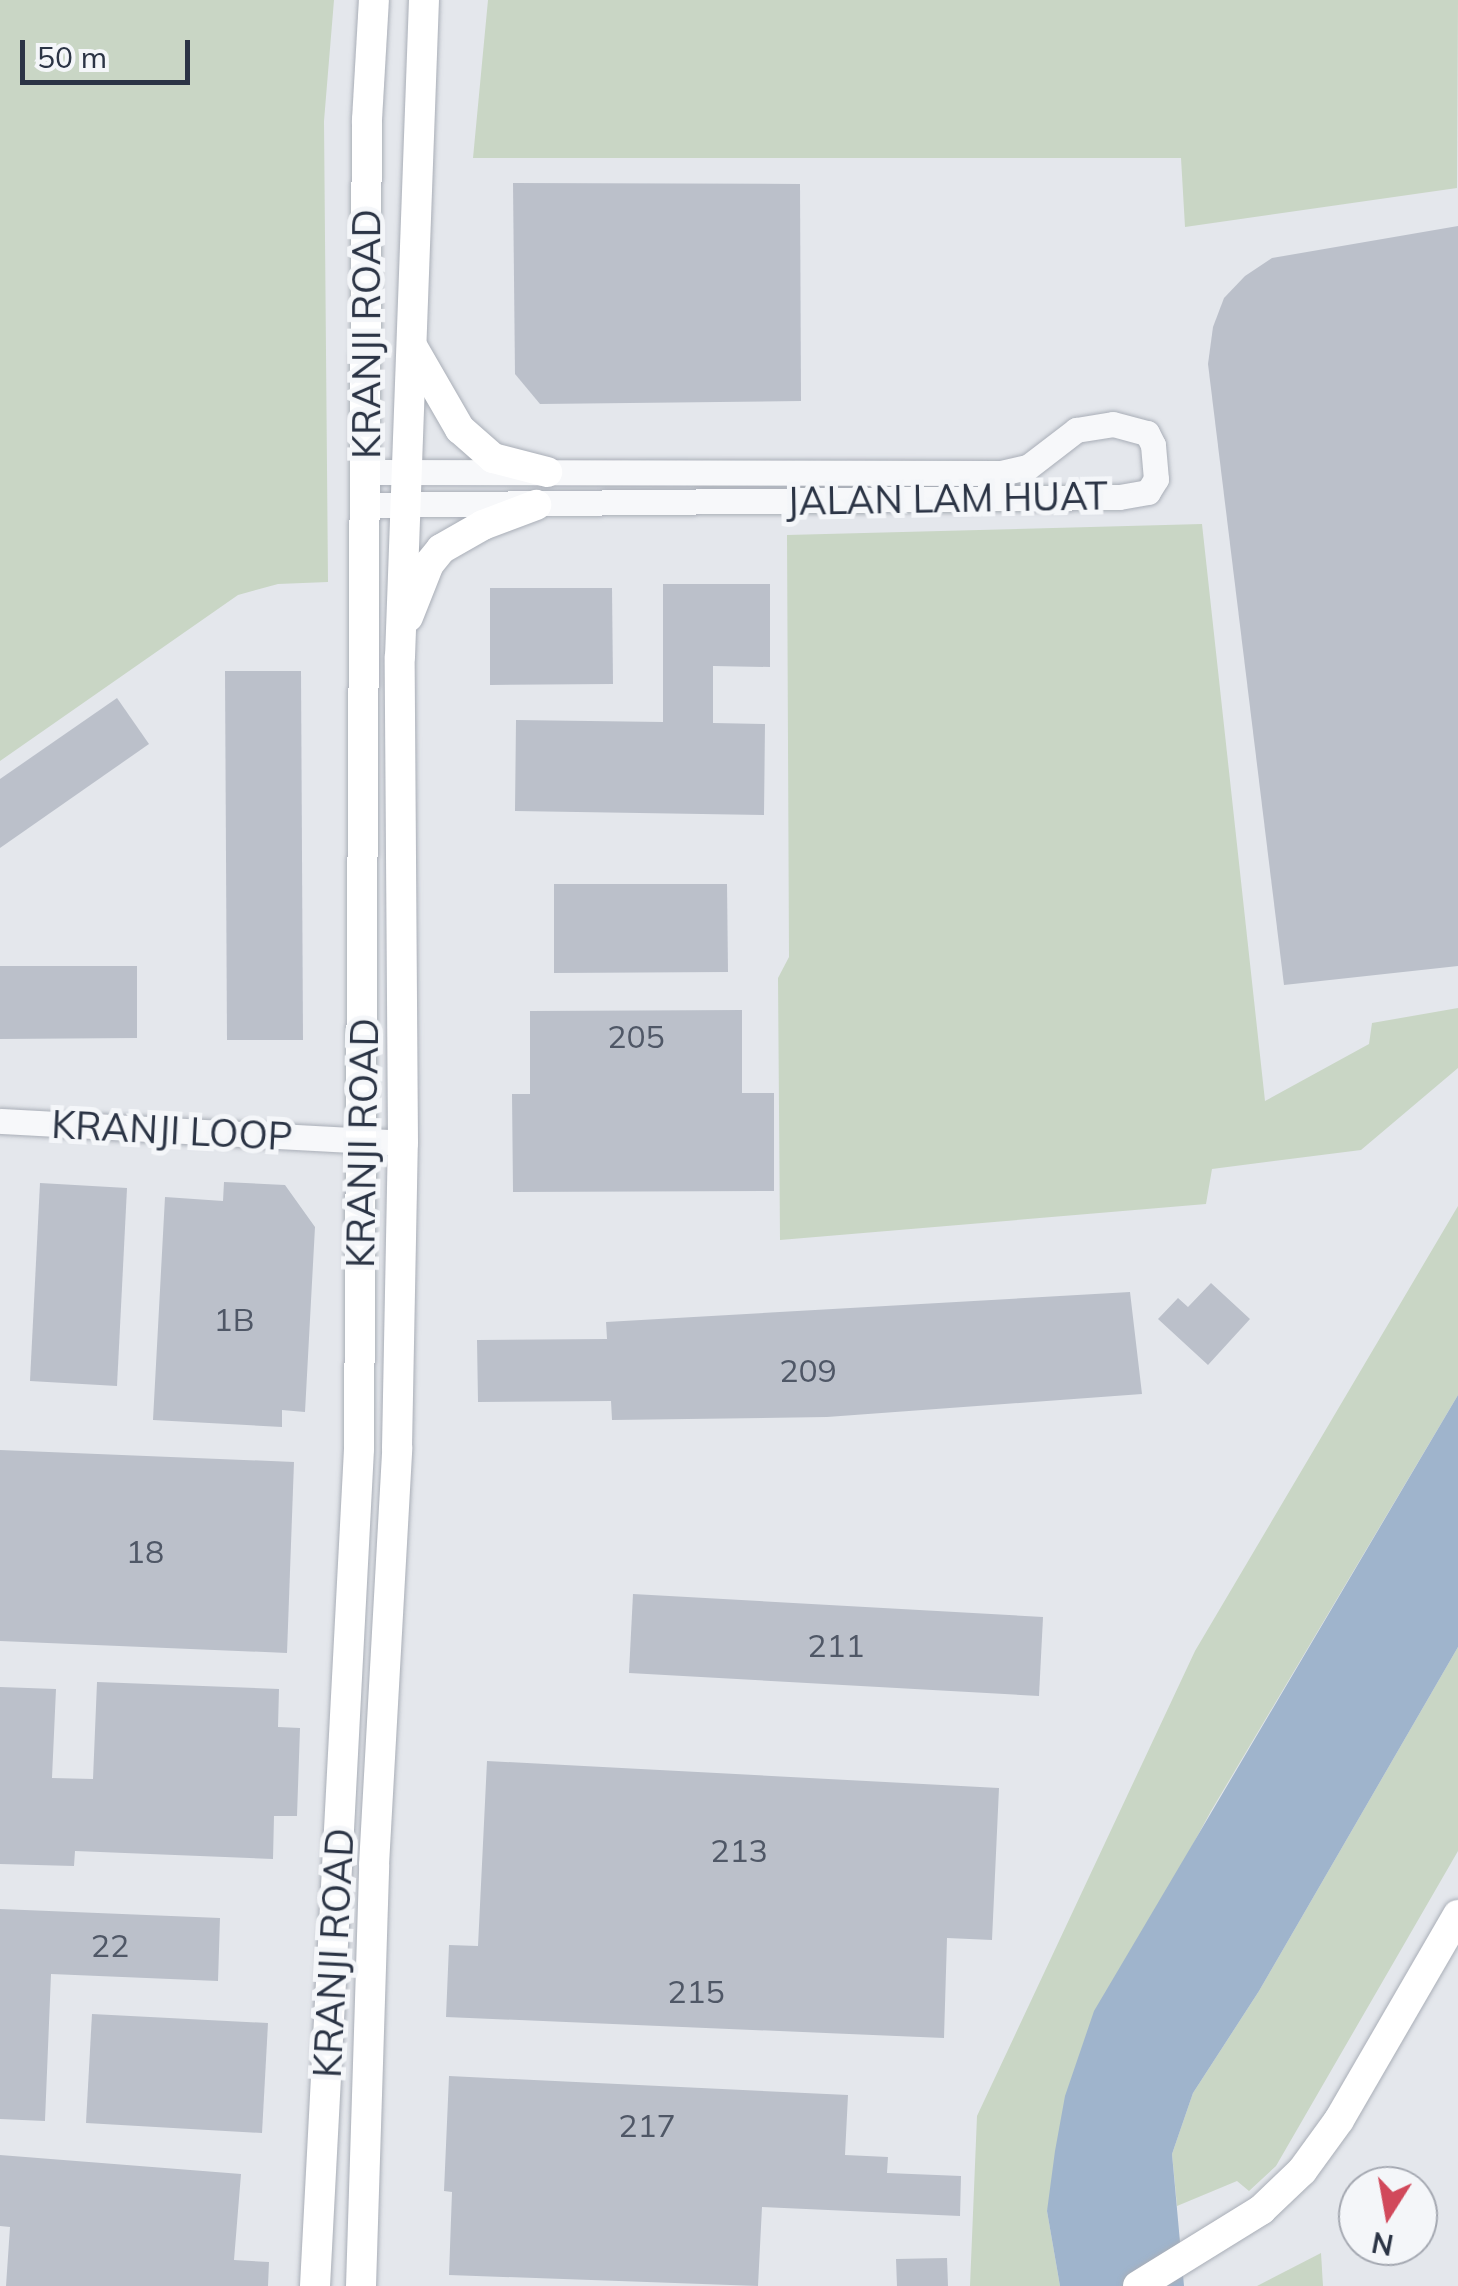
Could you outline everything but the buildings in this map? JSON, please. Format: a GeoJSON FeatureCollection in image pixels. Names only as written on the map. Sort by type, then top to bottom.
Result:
{"type":"FeatureCollection","features":[{"type":"Feature","properties":{"kind":"main road","name":"KRANJI ROAD"},"geometry":{"type":"LineString","coordinates":[[315,2286],[359,1449],[368,505],[367,120],[374,0]]}},
{"type":"Feature","properties":{"kind":"main road","name":"KRANJI ROAD"},"geometry":{"type":"LineString","coordinates":[[361,2286],[374,1865],[397,1448],[403,1143],[400,634],[424,0]]}},
{"type":"Feature","properties":{"kind":"main road"},"geometry":{"type":"LineString","coordinates":[[367,120],[418,109]]}},
{"type":"Feature","properties":{"kind":"main road"},"geometry":{"type":"LineString","coordinates":[[411,343],[460,429],[493,458],[547,472]]}},
{"type":"Feature","properties":{"kind":"main road"},"geometry":{"type":"LineString","coordinates":[[400,634],[429,564],[441,549],[483,525],[536,505]]}},
{"type":"Feature","properties":{"kind":"main road"},"geometry":{"type":"LineString","coordinates":[[1138,2286],[1261,2210],[1302,2171],[1339,2120],[1458,1916]]}},
{"type":"Feature","properties":{"kind":"street","name":"JALAN LAM HUAT"},"geometry":{"type":"LineString","coordinates":[[368,472],[1001,473],[1028,467],[1076,430],[1113,424],[1146,433],[1153,446],[1156,478],[1148,492],[1119,496],[368,505]]}},
{"type":"Feature","properties":{"kind":"street","name":"KRANJI LOOP"},"geometry":{"type":"LineString","coordinates":[[0,1121],[403,1143]]}},
{"type":"Feature","properties":{"kind":"green space"},"geometry":{"type":"Polygon","coordinates":[[[0,0],[334,0],[324,121],[328,582],[278,584],[238,595],[0,761],[0,0]]]}},
{"type":"Feature","properties":{"kind":"green space"},"geometry":{"type":"Polygon","coordinates":[[[488,0],[1458,0],[1457,188],[1185,227],[1181,158],[473,158],[488,0]]]}},
{"type":"Feature","properties":{"kind":"green space"},"geometry":{"type":"Polygon","coordinates":[[[1202,524],[1265,1101],[1369,1044],[1372,1023],[1458,1008],[1458,1068],[1361,1150],[1212,1169],[1206,1204],[780,1240],[778,978],[789,957],[787,535],[1202,524]]]}},
{"type":"Feature","properties":{"kind":"green space"},"geometry":{"type":"Polygon","coordinates":[[[1458,1206],[1458,1395],[1211,1811],[1166,1894],[1047,2211],[1060,2286],[970,2286],[977,2116],[1195,1651],[1458,1206]]]}},
{"type":"Feature","properties":{"kind":"green space"},"geometry":{"type":"Polygon","coordinates":[[[1458,1647],[1458,1851],[1276,2166],[1249,2191],[1237,2181],[1177,2206],[1172,2154],[1193,2093],[1259,1991],[1458,1647]]]}},
{"type":"Feature","properties":{"kind":"green space"},"geometry":{"type":"Polygon","coordinates":[[[1321,2253],[1323,2286],[1257,2286],[1321,2253]]]}},
{"type":"Feature","properties":{"kind":"water"},"geometry":{"type":"Polygon","coordinates":[[[1458,1395],[1458,1647],[1259,1991],[1193,2093],[1172,2154],[1184,2286],[1060,2286],[1047,2211],[1065,2096],[1094,2011],[1458,1395]]]}}]}
